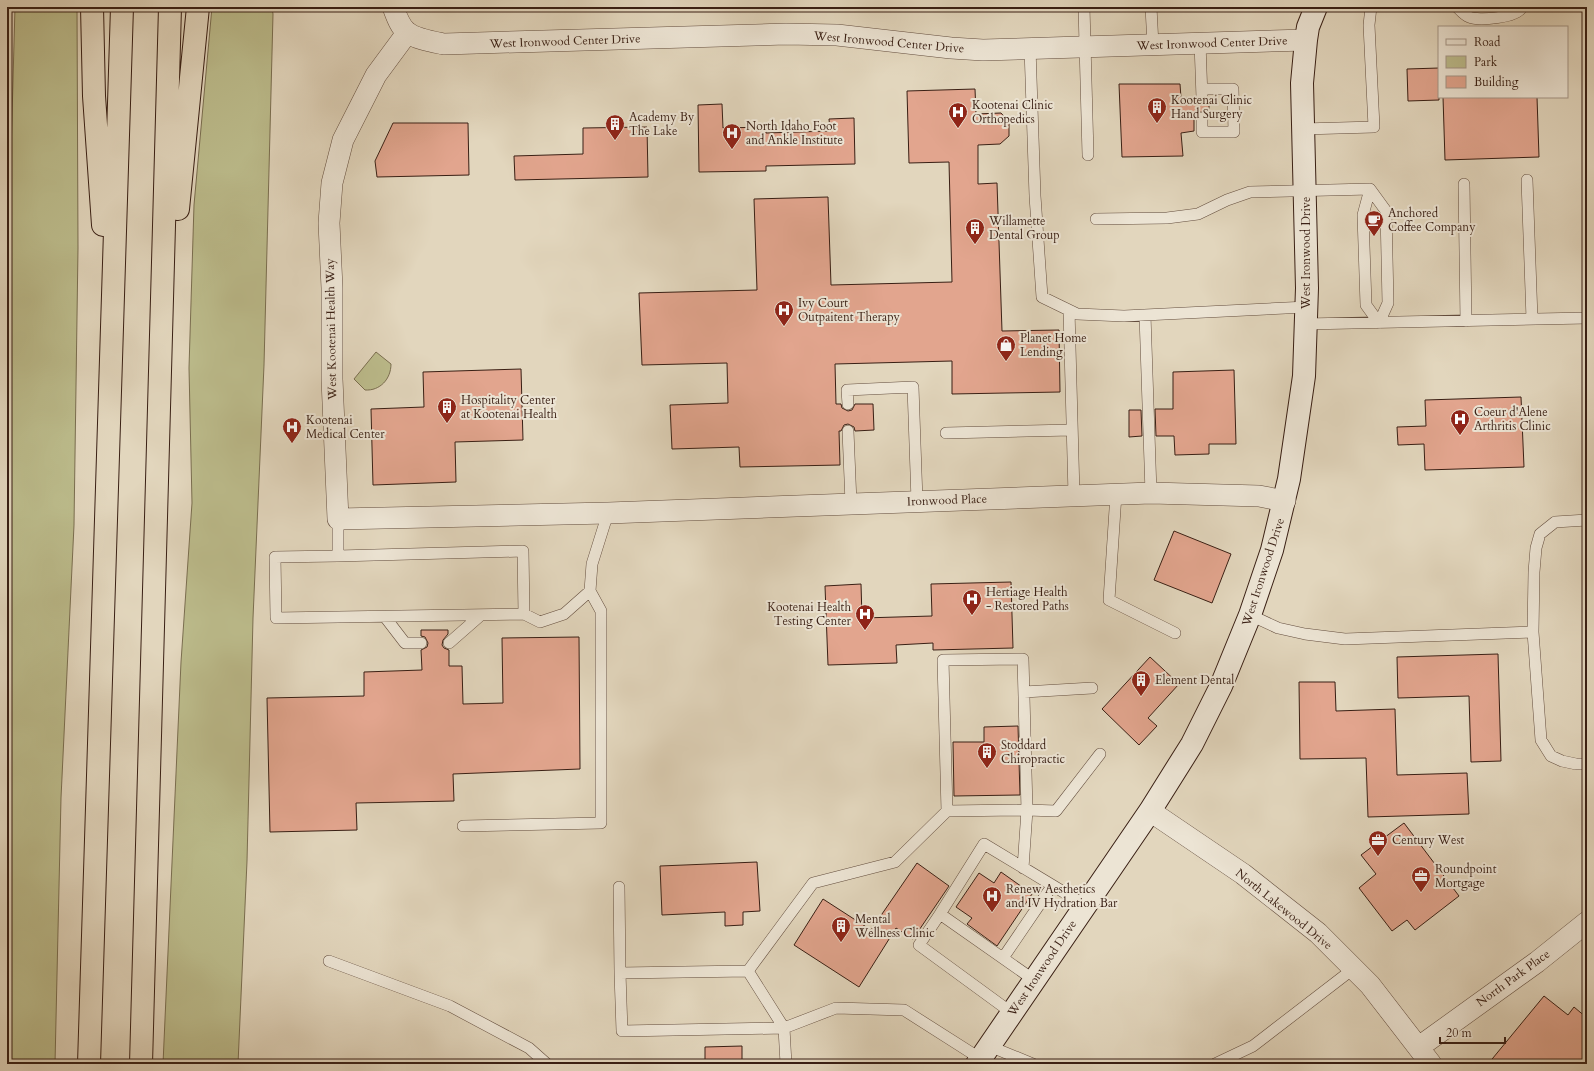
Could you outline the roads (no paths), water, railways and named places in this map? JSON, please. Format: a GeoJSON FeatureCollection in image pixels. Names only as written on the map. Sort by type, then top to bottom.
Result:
{"type":"FeatureCollection","features":[{"type":"Feature","properties":{"kind":"highway"},"geometry":{"type":"LineString","coordinates":[[92,7],[94,96],[111,343]]}},
{"type":"Feature","properties":{"kind":"highway"},"geometry":{"type":"LineString","coordinates":[[89,1064],[122,7]]}},
{"type":"Feature","properties":{"kind":"highway"},"geometry":{"type":"LineString","coordinates":[[141,1064],[160,423],[170,7]]}},
{"type":"Feature","properties":{"kind":"highway"},"geometry":{"type":"LineString","coordinates":[[160,423],[188,98],[198,7]]}},
{"type":"Feature","properties":{"kind":"street"},"geometry":{"type":"LineString","coordinates":[[393,7],[396,17],[407,33]]}},
{"type":"Feature","properties":{"kind":"street","name":"West Ironwood Drive"},"geometry":{"type":"LineString","coordinates":[[982,1056],[1150,811],[1195,737],[1221,686],[1250,615],[1272,550],[1290,479],[1304,376],[1306,316],[1306,190],[1302,83],[1308,27],[1316,7]]}},
{"type":"Feature","properties":{"kind":"street","name":"West Ironwood Center Drive"},"geometry":{"type":"LineString","coordinates":[[407,33],[429,42],[444,44],[786,34],[837,35],[951,48],[983,50],[1306,40]]}},
{"type":"Feature","properties":{"kind":"street","name":"West Kootenai Health Way"},"geometry":{"type":"LineString","coordinates":[[338,519],[332,379],[332,288],[329,223],[332,183],[343,140],[376,75],[407,33]]}},
{"type":"Feature","properties":{"kind":"street","name":"Ironwood Place"},"geometry":{"type":"LineString","coordinates":[[608,513],[1152,493],[1259,496],[1285,501]]}},
{"type":"Feature","properties":{"kind":"street"},"geometry":{"type":"LineString","coordinates":[[338,519],[608,513]]}},
{"type":"Feature","properties":{"kind":"street","name":"North Lakewood Drive"},"geometry":{"type":"LineString","coordinates":[[1150,811],[1243,874],[1318,933],[1370,985],[1431,1064]]}},
{"type":"Feature","properties":{"kind":"street","name":"North Park Place"},"geometry":{"type":"LineString","coordinates":[[1419,1047],[1536,962],[1587,922]]}},
{"type":"Feature","properties":{"kind":"lane"},"geometry":{"type":"LineString","coordinates":[[1084,7],[1088,155]]}},
{"type":"Feature","properties":{"kind":"lane"},"geometry":{"type":"LineString","coordinates":[[1152,7],[1153,44]]}},
{"type":"Feature","properties":{"kind":"lane"},"geometry":{"type":"LineString","coordinates":[[1303,129],[1374,127],[1369,25],[1371,7]]}},
{"type":"Feature","properties":{"kind":"lane"},"geometry":{"type":"LineString","coordinates":[[1457,7],[1464,15],[1471,18],[1512,16],[1521,10],[1522,7]]}},
{"type":"Feature","properties":{"kind":"lane"},"geometry":{"type":"LineString","coordinates":[[1200,43],[1202,94],[1233,89],[1234,132],[1202,132],[1202,118]]}},
{"type":"Feature","properties":{"kind":"lane"},"geometry":{"type":"LineString","coordinates":[[1030,48],[1035,196],[1042,297],[1077,314],[1124,316],[1306,316],[1379,323],[1587,318]]}},
{"type":"Feature","properties":{"kind":"lane"},"geometry":{"type":"LineString","coordinates":[[1526,180],[1532,319]]}},
{"type":"Feature","properties":{"kind":"lane"},"geometry":{"type":"LineString","coordinates":[[1464,184],[1466,321]]}},
{"type":"Feature","properties":{"kind":"lane"},"geometry":{"type":"LineString","coordinates":[[1096,219],[1175,217],[1198,214],[1227,200],[1250,192],[1370,189]]}},
{"type":"Feature","properties":{"kind":"lane"},"geometry":{"type":"LineString","coordinates":[[1370,189],[1363,215],[1366,305],[1379,323]]}},
{"type":"Feature","properties":{"kind":"lane"},"geometry":{"type":"LineString","coordinates":[[1370,189],[1386,211],[1388,303],[1379,323]]}},
{"type":"Feature","properties":{"kind":"lane"},"geometry":{"type":"LineString","coordinates":[[1069,310],[1074,495]]}},
{"type":"Feature","properties":{"kind":"lane"},"geometry":{"type":"LineString","coordinates":[[1145,315],[1152,493]]}},
{"type":"Feature","properties":{"kind":"lane"},"geometry":{"type":"LineString","coordinates":[[848,404],[847,390],[913,387],[917,501]]}},
{"type":"Feature","properties":{"kind":"lane"},"geometry":{"type":"LineString","coordinates":[[946,433],[1072,430]]}},
{"type":"Feature","properties":{"kind":"lane"},"geometry":{"type":"LineString","coordinates":[[848,431],[851,503]]}},
{"type":"Feature","properties":{"kind":"lane"},"geometry":{"type":"LineString","coordinates":[[1116,494],[1109,600],[1175,633]]}},
{"type":"Feature","properties":{"kind":"lane"},"geometry":{"type":"LineString","coordinates":[[463,826],[601,823],[602,610],[590,591],[592,564],[608,513]]}},
{"type":"Feature","properties":{"kind":"lane"},"geometry":{"type":"LineString","coordinates":[[338,519],[338,556]]}},
{"type":"Feature","properties":{"kind":"lane"},"geometry":{"type":"LineString","coordinates":[[1587,520],[1555,522],[1540,534],[1536,548],[1534,572],[1533,632],[1541,740],[1551,756],[1562,761],[1576,764],[1587,764]]}},
{"type":"Feature","properties":{"kind":"lane"},"geometry":{"type":"LineString","coordinates":[[524,614],[523,551],[275,557],[276,618],[524,614],[540,622],[564,614],[590,591]]}},
{"type":"Feature","properties":{"kind":"lane"},"geometry":{"type":"LineString","coordinates":[[449,643],[481,615]]}},
{"type":"Feature","properties":{"kind":"lane"},"geometry":{"type":"LineString","coordinates":[[1250,615],[1278,628],[1305,634],[1344,639],[1533,632]]}},
{"type":"Feature","properties":{"kind":"lane"},"geometry":{"type":"LineString","coordinates":[[385,617],[405,643],[421,643]]}},
{"type":"Feature","properties":{"kind":"lane"},"geometry":{"type":"LineString","coordinates":[[947,811],[943,660],[1023,659],[1027,810],[1023,868]]}},
{"type":"Feature","properties":{"kind":"lane"},"geometry":{"type":"LineString","coordinates":[[1024,692],[1092,688]]}},
{"type":"Feature","properties":{"kind":"lane"},"geometry":{"type":"LineString","coordinates":[[748,971],[813,883],[895,862],[947,811],[1056,811],[1100,754]]}},
{"type":"Feature","properties":{"kind":"lane"},"geometry":{"type":"LineString","coordinates":[[1012,1013],[919,944],[940,914],[984,844],[1085,905]]}},
{"type":"Feature","properties":{"kind":"lane"},"geometry":{"type":"LineString","coordinates":[[1003,958],[1052,886]]}},
{"type":"Feature","properties":{"kind":"lane"},"geometry":{"type":"LineString","coordinates":[[619,887],[622,1031],[784,1028],[836,1008],[904,1010],[982,1056],[1033,1064]]}},
{"type":"Feature","properties":{"kind":"lane"},"geometry":{"type":"LineString","coordinates":[[940,914],[1034,980]]}},
{"type":"Feature","properties":{"kind":"lane"},"geometry":{"type":"LineString","coordinates":[[330,961],[450,1006],[530,1048],[547,1064]]}},
{"type":"Feature","properties":{"kind":"lane"},"geometry":{"type":"LineString","coordinates":[[1215,1064],[1253,1046],[1354,969]]}},
{"type":"Feature","properties":{"kind":"lane"},"geometry":{"type":"LineString","coordinates":[[620,973],[748,971]]}},
{"type":"Feature","properties":{"kind":"lane"},"geometry":{"type":"LineString","coordinates":[[748,971],[784,1028],[786,1064]]}},
{"type":"Feature","properties":{"kind":"place","name":"Kootenai Clinic Hand Surgery"},"geometry":{"type":"Point","coordinates":[1157,124]}},
{"type":"Feature","properties":{"kind":"place","name":"Kootenai Clinic Orthopedics"},"geometry":{"type":"Point","coordinates":[958,129]}},
{"type":"Feature","properties":{"kind":"place","name":"Academy By The Lake"},"geometry":{"type":"Point","coordinates":[615,141]}},
{"type":"Feature","properties":{"kind":"place","name":"North Idaho Foot and Ankle Institute"},"geometry":{"type":"Point","coordinates":[732,150]}},
{"type":"Feature","properties":{"kind":"place","name":"Anchored Coffee Company"},"geometry":{"type":"Point","coordinates":[1374,237]}},
{"type":"Feature","properties":{"kind":"place","name":"Willamette Dental Group"},"geometry":{"type":"Point","coordinates":[975,245]}},
{"type":"Feature","properties":{"kind":"place","name":"Ivy Court Outpaitent Therapy"},"geometry":{"type":"Point","coordinates":[784,327]}},
{"type":"Feature","properties":{"kind":"place","name":"Planet Home Lending"},"geometry":{"type":"Point","coordinates":[1006,362]}},
{"type":"Feature","properties":{"kind":"place","name":"Hospitality Center at Kootenai Health"},"geometry":{"type":"Point","coordinates":[447,424]}},
{"type":"Feature","properties":{"kind":"place","name":"Coeur d'Alene Arthritis Clinic"},"geometry":{"type":"Point","coordinates":[1460,436]}},
{"type":"Feature","properties":{"kind":"place","name":"Kootenai Medical Center"},"geometry":{"type":"Point","coordinates":[292,444]}},
{"type":"Feature","properties":{"kind":"place","name":"Hertiage Health - Restored Paths"},"geometry":{"type":"Point","coordinates":[972,616]}},
{"type":"Feature","properties":{"kind":"place","name":"Kootenai Health Testing Center"},"geometry":{"type":"Point","coordinates":[865,631]}},
{"type":"Feature","properties":{"kind":"place","name":"Element Dental"},"geometry":{"type":"Point","coordinates":[1141,697]}},
{"type":"Feature","properties":{"kind":"place","name":"Stoddard Chiropractic"},"geometry":{"type":"Point","coordinates":[987,769]}},
{"type":"Feature","properties":{"kind":"place","name":"Century West"},"geometry":{"type":"Point","coordinates":[1378,857]}},
{"type":"Feature","properties":{"kind":"place","name":"Roundpoint Mortgage"},"geometry":{"type":"Point","coordinates":[1421,893]}},
{"type":"Feature","properties":{"kind":"place","name":"Renew Aesthetics and IV Hydration Bar"},"geometry":{"type":"Point","coordinates":[992,913]}},
{"type":"Feature","properties":{"kind":"place","name":"Mental Wellness Clinic"},"geometry":{"type":"Point","coordinates":[841,943]}}]}
